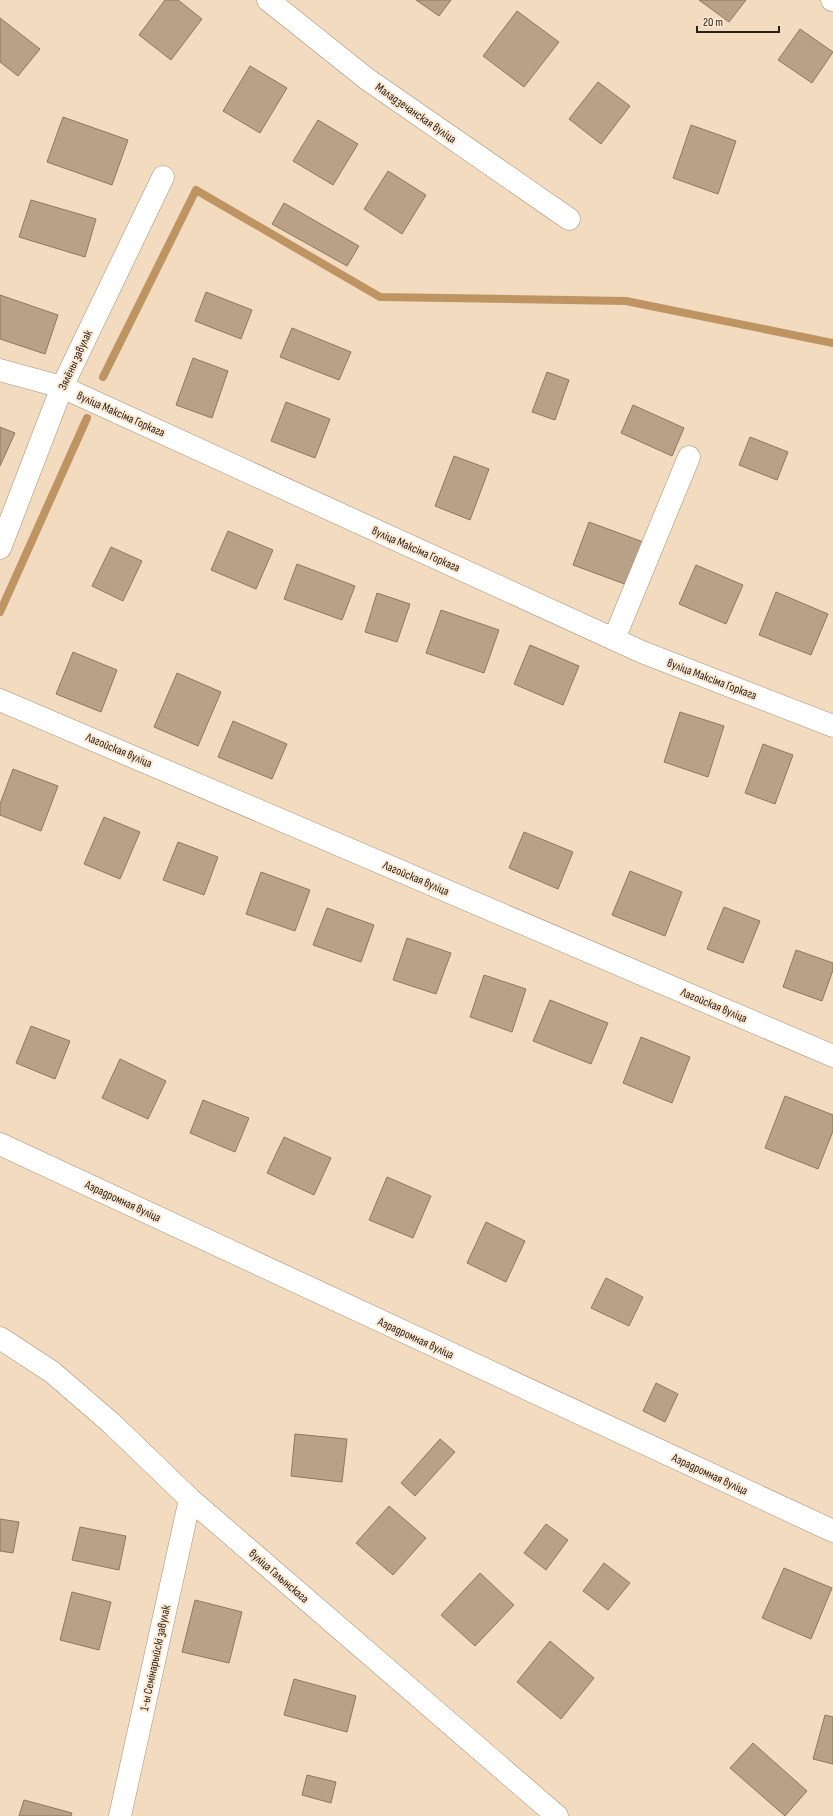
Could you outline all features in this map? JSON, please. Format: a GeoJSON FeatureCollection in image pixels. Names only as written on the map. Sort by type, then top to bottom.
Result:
{"type":"FeatureCollection","features":[{"type":"Feature","properties":{"kind":"street","name":"Маладзечанская вуліца"},"geometry":{"type":"LineString","coordinates":[[268,0],[367,79],[569,219]]}},
{"type":"Feature","properties":{"kind":"street","name":"Зялёны завулак"},"geometry":{"type":"LineString","coordinates":[[0,548],[62,387],[163,177]]}},
{"type":"Feature","properties":{"kind":"street","name":"вуліца Максіма Горкага"},"geometry":{"type":"LineString","coordinates":[[0,370],[62,387],[642,652],[833,726]]}},
{"type":"Feature","properties":{"kind":"street"},"geometry":{"type":"LineString","coordinates":[[614,639],[689,457]]}},
{"type":"Feature","properties":{"kind":"street","name":"Лагойская вуліца"},"geometry":{"type":"LineString","coordinates":[[0,700],[833,1056]]}},
{"type":"Feature","properties":{"kind":"street","name":"Аэрадромная вуліца"},"geometry":{"type":"LineString","coordinates":[[0,1144],[833,1531]]}},
{"type":"Feature","properties":{"kind":"street","name":"вуліца Галынскага"},"geometry":{"type":"LineString","coordinates":[[0,1338],[52,1372],[111,1423],[190,1500],[557,1816]]}},
{"type":"Feature","properties":{"kind":"street","name":"1-ы Семінарыйскі завулак"},"geometry":{"type":"LineString","coordinates":[[120,1816],[190,1500]]}},
{"type":"Feature","properties":{"kind":"building"},"geometry":{"type":"Polygon","coordinates":[[[165,0],[178,0],[202,19],[171,60],[139,35],[165,0]]]}},
{"type":"Feature","properties":{"kind":"building"},"geometry":{"type":"Polygon","coordinates":[[[416,0],[451,0],[439,16],[416,0]]]}},
{"type":"Feature","properties":{"kind":"building"},"geometry":{"type":"Polygon","coordinates":[[[699,0],[746,0],[729,22],[699,0]]]}},
{"type":"Feature","properties":{"kind":"building"},"geometry":{"type":"Polygon","coordinates":[[[517,11],[559,42],[524,87],[483,56],[517,11]]]}},
{"type":"Feature","properties":{"kind":"building"},"geometry":{"type":"Polygon","coordinates":[[[0,18],[40,49],[18,76],[0,62],[0,18]]]}},
{"type":"Feature","properties":{"kind":"building"},"geometry":{"type":"Polygon","coordinates":[[[800,29],[833,52],[812,83],[778,60],[800,29]]]}},
{"type":"Feature","properties":{"kind":"building"},"geometry":{"type":"Polygon","coordinates":[[[250,66],[287,88],[260,133],[223,111],[250,66]]]}},
{"type":"Feature","properties":{"kind":"building"},"geometry":{"type":"Polygon","coordinates":[[[598,82],[630,106],[601,144],[569,119],[598,82]]]}},
{"type":"Feature","properties":{"kind":"building"},"geometry":{"type":"Polygon","coordinates":[[[63,117],[128,140],[112,185],[47,162],[63,117]]]}},
{"type":"Feature","properties":{"kind":"building"},"geometry":{"type":"Polygon","coordinates":[[[318,120],[358,144],[333,185],[293,161],[318,120]]]}},
{"type":"Feature","properties":{"kind":"building"},"geometry":{"type":"Polygon","coordinates":[[[691,125],[736,141],[718,194],[673,178],[691,125]]]}},
{"type":"Feature","properties":{"kind":"building"},"geometry":{"type":"Polygon","coordinates":[[[388,171],[426,195],[402,234],[364,209],[388,171]]]}},
{"type":"Feature","properties":{"kind":"building"},"geometry":{"type":"Polygon","coordinates":[[[31,200],[96,219],[85,257],[19,237],[31,200]]]}},
{"type":"Feature","properties":{"kind":"building"},"geometry":{"type":"Polygon","coordinates":[[[284,203],[359,246],[347,266],[272,224],[284,203]]]}},
{"type":"Feature","properties":{"kind":"building"},"geometry":{"type":"Polygon","coordinates":[[[206,292],[252,310],[241,339],[195,321],[206,292]]]}},
{"type":"Feature","properties":{"kind":"building"},"geometry":{"type":"Polygon","coordinates":[[[0,295],[58,315],[45,354],[0,339],[0,295]]]}},
{"type":"Feature","properties":{"kind":"building"},"geometry":{"type":"Polygon","coordinates":[[[292,328],[351,352],[339,380],[280,357],[292,328]]]}},
{"type":"Feature","properties":{"kind":"building"},"geometry":{"type":"Polygon","coordinates":[[[193,358],[228,371],[212,418],[176,405],[193,358]]]}},
{"type":"Feature","properties":{"kind":"building"},"geometry":{"type":"Polygon","coordinates":[[[547,372],[569,380],[555,420],[532,412],[547,372]]]}},
{"type":"Feature","properties":{"kind":"building"},"geometry":{"type":"Polygon","coordinates":[[[286,402],[330,419],[315,458],[271,441],[286,402]]]}},
{"type":"Feature","properties":{"kind":"building"},"geometry":{"type":"Polygon","coordinates":[[[633,405],[684,428],[672,456],[621,433],[633,405]]]}},
{"type":"Feature","properties":{"kind":"building"},"geometry":{"type":"Polygon","coordinates":[[[0,427],[15,433],[0,466],[0,427]]]}},
{"type":"Feature","properties":{"kind":"building"},"geometry":{"type":"Polygon","coordinates":[[[750,437],[788,452],[777,480],[739,465],[750,437]]]}},
{"type":"Feature","properties":{"kind":"building"},"geometry":{"type":"Polygon","coordinates":[[[454,456],[489,469],[470,520],[435,506],[454,456]]]}},
{"type":"Feature","properties":{"kind":"building"},"geometry":{"type":"Polygon","coordinates":[[[589,522],[646,543],[630,586],[573,565],[589,522]]]}},
{"type":"Feature","properties":{"kind":"building"},"geometry":{"type":"Polygon","coordinates":[[[228,531],[273,550],[256,589],[211,570],[228,531]]]}},
{"type":"Feature","properties":{"kind":"building"},"geometry":{"type":"Polygon","coordinates":[[[111,547],[142,561],[123,601],[92,586],[111,547]]]}},
{"type":"Feature","properties":{"kind":"building"},"geometry":{"type":"Polygon","coordinates":[[[297,564],[355,586],[342,620],[284,599],[297,564]]]}},
{"type":"Feature","properties":{"kind":"building"},"geometry":{"type":"Polygon","coordinates":[[[696,565],[743,585],[726,624],[679,604],[696,565]]]}},
{"type":"Feature","properties":{"kind":"building"},"geometry":{"type":"Polygon","coordinates":[[[776,592],[828,614],[811,655],[759,635],[776,592]]]}},
{"type":"Feature","properties":{"kind":"building"},"geometry":{"type":"Polygon","coordinates":[[[377,593],[410,604],[397,642],[365,632],[377,593]]]}},
{"type":"Feature","properties":{"kind":"building"},"geometry":{"type":"Polygon","coordinates":[[[441,610],[499,630],[484,673],[426,653],[441,610]]]}},
{"type":"Feature","properties":{"kind":"building"},"geometry":{"type":"Polygon","coordinates":[[[530,645],[579,666],[563,705],[514,684],[530,645]]]}},
{"type":"Feature","properties":{"kind":"building"},"geometry":{"type":"Polygon","coordinates":[[[73,652],[117,670],[101,712],[56,694],[73,652]]]}},
{"type":"Feature","properties":{"kind":"building"},"geometry":{"type":"Polygon","coordinates":[[[177,673],[221,692],[198,746],[154,727],[177,673]]]}},
{"type":"Feature","properties":{"kind":"building"},"geometry":{"type":"Polygon","coordinates":[[[680,712],[724,726],[708,777],[664,762],[680,712]]]}},
{"type":"Feature","properties":{"kind":"building"},"geometry":{"type":"Polygon","coordinates":[[[233,721],[287,744],[272,779],[218,757],[233,721]]]}},
{"type":"Feature","properties":{"kind":"building"},"geometry":{"type":"Polygon","coordinates":[[[763,744],[793,755],[775,804],[745,793],[763,744]]]}},
{"type":"Feature","properties":{"kind":"building"},"geometry":{"type":"Polygon","coordinates":[[[13,769],[58,786],[41,831],[0,815],[0,804],[13,769]]]}},
{"type":"Feature","properties":{"kind":"building"},"geometry":{"type":"Polygon","coordinates":[[[104,817],[140,832],[120,879],[84,864],[104,817]]]}},
{"type":"Feature","properties":{"kind":"building"},"geometry":{"type":"Polygon","coordinates":[[[524,832],[573,852],[558,889],[509,868],[524,832]]]}},
{"type":"Feature","properties":{"kind":"building"},"geometry":{"type":"Polygon","coordinates":[[[178,842],[218,857],[204,895],[163,880],[178,842]]]}},
{"type":"Feature","properties":{"kind":"building"},"geometry":{"type":"Polygon","coordinates":[[[630,871],[682,892],[665,936],[612,915],[630,871]]]}},
{"type":"Feature","properties":{"kind":"building"},"geometry":{"type":"Polygon","coordinates":[[[261,872],[310,890],[295,931],[246,914],[261,872]]]}},
{"type":"Feature","properties":{"kind":"building"},"geometry":{"type":"Polygon","coordinates":[[[724,907],[760,921],[743,963],[707,949],[724,907]]]}},
{"type":"Feature","properties":{"kind":"building"},"geometry":{"type":"Polygon","coordinates":[[[327,908],[374,925],[361,962],[313,945],[327,908]]]}},
{"type":"Feature","properties":{"kind":"building"},"geometry":{"type":"Polygon","coordinates":[[[407,938],[451,953],[436,994],[393,980],[407,938]]]}},
{"type":"Feature","properties":{"kind":"building"},"geometry":{"type":"Polygon","coordinates":[[[796,950],[833,963],[833,970],[822,1001],[783,987],[796,950]]]}},
{"type":"Feature","properties":{"kind":"building"},"geometry":{"type":"Polygon","coordinates":[[[484,975],[526,989],[512,1032],[470,1017],[484,975]]]}},
{"type":"Feature","properties":{"kind":"building"},"geometry":{"type":"Polygon","coordinates":[[[550,1000],[608,1023],[591,1064],[533,1041],[550,1000]]]}},
{"type":"Feature","properties":{"kind":"building"},"geometry":{"type":"Polygon","coordinates":[[[31,1026],[70,1041],[55,1079],[16,1063],[31,1026]]]}},
{"type":"Feature","properties":{"kind":"building"},"geometry":{"type":"Polygon","coordinates":[[[641,1037],[690,1057],[672,1103],[623,1083],[641,1037]]]}},
{"type":"Feature","properties":{"kind":"building"},"geometry":{"type":"Polygon","coordinates":[[[120,1059],[166,1081],[148,1119],[102,1098],[120,1059]]]}},
{"type":"Feature","properties":{"kind":"building"},"geometry":{"type":"Polygon","coordinates":[[[785,1096],[833,1115],[833,1131],[818,1169],[765,1148],[785,1096]]]}},
{"type":"Feature","properties":{"kind":"building"},"geometry":{"type":"Polygon","coordinates":[[[203,1100],[249,1118],[235,1152],[190,1133],[203,1100]]]}},
{"type":"Feature","properties":{"kind":"building"},"geometry":{"type":"Polygon","coordinates":[[[284,1137],[331,1158],[314,1195],[267,1173],[284,1137]]]}},
{"type":"Feature","properties":{"kind":"building"},"geometry":{"type":"Polygon","coordinates":[[[387,1177],[431,1196],[413,1238],[369,1220],[387,1177]]]}},
{"type":"Feature","properties":{"kind":"building"},"geometry":{"type":"Polygon","coordinates":[[[486,1222],[525,1241],[506,1282],[467,1263],[486,1222]]]}},
{"type":"Feature","properties":{"kind":"building"},"geometry":{"type":"Polygon","coordinates":[[[606,1278],[643,1297],[629,1326],[591,1308],[606,1278]]]}},
{"type":"Feature","properties":{"kind":"building"},"geometry":{"type":"Polygon","coordinates":[[[656,1383],[678,1394],[665,1422],[643,1411],[656,1383]]]}},
{"type":"Feature","properties":{"kind":"building"},"geometry":{"type":"Polygon","coordinates":[[[295,1434],[347,1439],[342,1482],[291,1476],[295,1434]]]}},
{"type":"Feature","properties":{"kind":"building"},"geometry":{"type":"Polygon","coordinates":[[[440,1439],[455,1452],[415,1496],[401,1483],[440,1439]]]}},
{"type":"Feature","properties":{"kind":"building"},"geometry":{"type":"Polygon","coordinates":[[[389,1506],[426,1538],[393,1575],[356,1543],[389,1506]]]}},
{"type":"Feature","properties":{"kind":"building"},"geometry":{"type":"Polygon","coordinates":[[[0,1519],[19,1522],[13,1553],[0,1551],[0,1519]]]}},
{"type":"Feature","properties":{"kind":"building"},"geometry":{"type":"Polygon","coordinates":[[[546,1524],[568,1540],[546,1570],[524,1553],[546,1524]]]}},
{"type":"Feature","properties":{"kind":"building"},"geometry":{"type":"Polygon","coordinates":[[[80,1527],[126,1536],[119,1570],[72,1560],[80,1527]]]}},
{"type":"Feature","properties":{"kind":"building"},"geometry":{"type":"Polygon","coordinates":[[[604,1563],[630,1583],[608,1610],[583,1591],[604,1563]]]}},
{"type":"Feature","properties":{"kind":"building"},"geometry":{"type":"Polygon","coordinates":[[[784,1568],[832,1588],[811,1639],[762,1618],[784,1568]]]}},
{"type":"Feature","properties":{"kind":"building"},"geometry":{"type":"Polygon","coordinates":[[[480,1573],[514,1605],[475,1646],[441,1615],[480,1573]]]}},
{"type":"Feature","properties":{"kind":"building"},"geometry":{"type":"Polygon","coordinates":[[[72,1592],[111,1602],[99,1650],[60,1640],[72,1592]]]}},
{"type":"Feature","properties":{"kind":"building"},"geometry":{"type":"Polygon","coordinates":[[[195,1600],[242,1612],[229,1663],[182,1652],[195,1600]]]}},
{"type":"Feature","properties":{"kind":"building"},"geometry":{"type":"Polygon","coordinates":[[[550,1641],[594,1678],[561,1719],[517,1682],[550,1641]]]}},
{"type":"Feature","properties":{"kind":"building"},"geometry":{"type":"Polygon","coordinates":[[[294,1679],[356,1696],[347,1732],[284,1715],[294,1679]]]}},
{"type":"Feature","properties":{"kind":"building"},"geometry":{"type":"Polygon","coordinates":[[[825,1715],[833,1717],[833,1764],[813,1759],[825,1715]]]}},
{"type":"Feature","properties":{"kind":"building"},"geometry":{"type":"Polygon","coordinates":[[[753,1743],[807,1791],[785,1816],[730,1768],[753,1743]]]}},
{"type":"Feature","properties":{"kind":"building"},"geometry":{"type":"Polygon","coordinates":[[[307,1775],[336,1782],[331,1803],[302,1795],[307,1775]]]}},
{"type":"Feature","properties":{"kind":"building"},"geometry":{"type":"Polygon","coordinates":[[[24,1800],[72,1813],[71,1816],[19,1816],[24,1800]]]}},
{"type":"Feature","properties":{"kind":"waterway"},"geometry":{"type":"LineString","coordinates":[[103,377],[196,190],[380,297],[626,301],[833,343]]}},
{"type":"Feature","properties":{"kind":"waterway"},"geometry":{"type":"LineString","coordinates":[[0,612],[87,418]]}}]}
